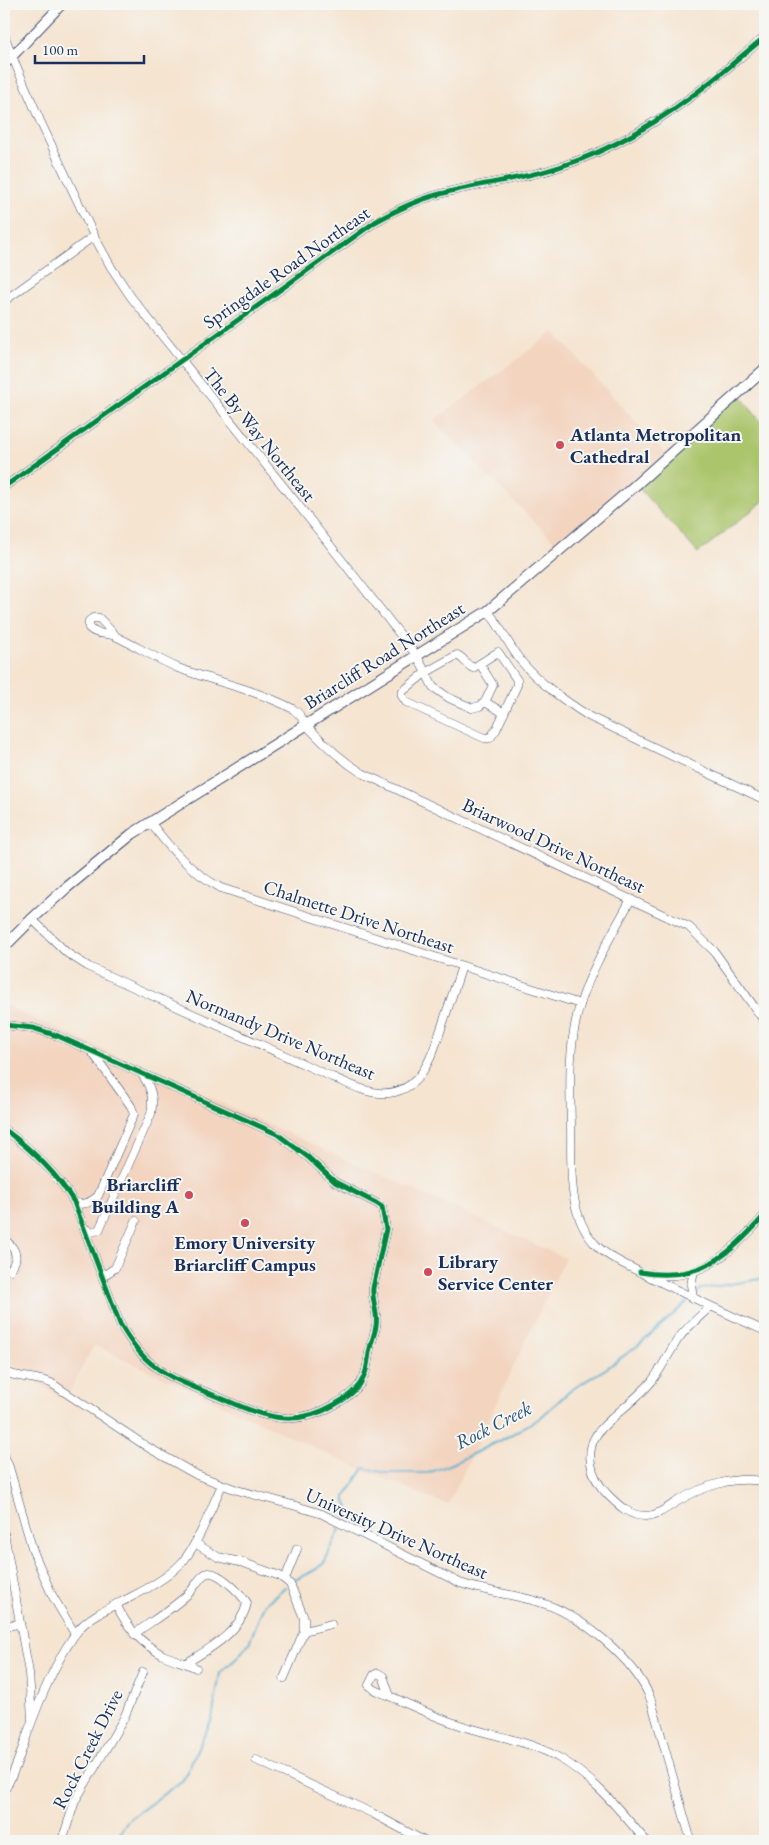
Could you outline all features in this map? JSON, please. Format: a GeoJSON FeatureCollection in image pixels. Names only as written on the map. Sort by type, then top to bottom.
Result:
{"type":"FeatureCollection","features":[{"type":"Feature","properties":{"kind":"main road","name":"Briarcliff Road Northeast"},"geometry":{"type":"LineString","coordinates":[[4,947],[32,919],[118,845],[150,822],[488,611],[630,490],[765,369]]}},
{"type":"Feature","properties":{"kind":"street"},"geometry":{"type":"LineString","coordinates":[[4,65],[62,4]]}},
{"type":"Feature","properties":{"kind":"street","name":"The By Way Northeast"},"geometry":{"type":"LineString","coordinates":[[4,34],[51,146],[94,236],[123,285],[417,656],[433,687],[449,698],[472,708],[480,706],[485,702]]}},
{"type":"Feature","properties":{"kind":"street","name":"Springdale Road Northeast"},"geometry":{"type":"LineString","coordinates":[[4,487],[354,236],[385,216],[408,204],[440,194],[531,176],[601,151],[671,112],[765,37]]}},
{"type":"Feature","properties":{"kind":"street"},"geometry":{"type":"LineString","coordinates":[[4,301],[94,236]]}},
{"type":"Feature","properties":{"kind":"street"},"geometry":{"type":"LineString","coordinates":[[488,611],[519,658],[543,683],[590,717],[765,800]]}},
{"type":"Feature","properties":{"kind":"street","name":"Briarwood Drive Northeast"},"geometry":{"type":"LineString","coordinates":[[115,635],[169,664],[261,695],[295,710],[306,725],[337,755],[362,773],[681,922],[703,938],[714,950],[765,1022]]}},
{"type":"Feature","properties":{"kind":"street"},"geometry":{"type":"LineString","coordinates":[[498,652],[517,680],[517,685],[504,713],[493,736],[490,738],[484,738],[406,702],[402,696],[402,692],[425,673],[457,655],[462,657],[468,666],[473,668],[480,664],[498,652]]}},
{"type":"Feature","properties":{"kind":"street"},"geometry":{"type":"LineString","coordinates":[[508,667],[519,658]]}},
{"type":"Feature","properties":{"kind":"street"},"geometry":{"type":"LineString","coordinates":[[480,664],[493,685],[485,702],[504,713]]}},
{"type":"Feature","properties":{"kind":"street","name":"Chalmette Drive Northeast"},"geometry":{"type":"LineString","coordinates":[[150,822],[190,868],[221,888],[580,1004]]}},
{"type":"Feature","properties":{"kind":"street"},"geometry":{"type":"LineString","coordinates":[[631,899],[604,950],[580,1004],[572,1044],[569,1082],[572,1171],[576,1207],[583,1227],[597,1246],[612,1257],[710,1307],[765,1330]]}},
{"type":"Feature","properties":{"kind":"street","name":"Normandy Drive Northeast"},"geometry":{"type":"LineString","coordinates":[[32,919],[67,953],[90,967],[332,1077],[377,1093],[400,1090],[413,1082],[425,1069],[436,1045],[462,966]]}},
{"type":"Feature","properties":{"kind":"street"},"geometry":{"type":"LineString","coordinates":[[4,1025],[23,1026],[44,1031],[141,1072],[277,1134],[308,1156],[335,1182],[376,1202],[382,1207],[386,1229],[372,1298],[376,1314],[376,1331],[370,1347],[367,1372],[360,1386],[338,1403],[312,1416],[287,1419],[260,1414],[183,1382],[160,1370],[146,1359],[129,1340],[120,1324],[94,1252],[74,1202],[66,1189],[49,1167],[4,1129]]}},
{"type":"Feature","properties":{"kind":"street"},"geometry":{"type":"LineString","coordinates":[[74,1202],[84,1204],[98,1196],[134,1114],[131,1106],[91,1050]]}},
{"type":"Feature","properties":{"kind":"street"},"geometry":{"type":"LineString","coordinates":[[94,1252],[94,1244],[99,1230],[150,1114],[153,1097],[148,1083],[141,1072]]}},
{"type":"Feature","properties":{"kind":"street"},"geometry":{"type":"LineString","coordinates":[[640,1272],[664,1275],[694,1271],[721,1259],[765,1215]]}},
{"type":"Feature","properties":{"kind":"street"},"geometry":{"type":"LineString","coordinates":[[103,1276],[115,1268],[136,1221]]}},
{"type":"Feature","properties":{"kind":"street"},"geometry":{"type":"LineString","coordinates":[[84,1228],[91,1232],[99,1230]]}},
{"type":"Feature","properties":{"kind":"street"},"geometry":{"type":"LineString","coordinates":[[4,1240],[14,1250],[16,1256],[15,1263],[7,1272]]}},
{"type":"Feature","properties":{"kind":"street"},"geometry":{"type":"LineString","coordinates":[[693,1298],[690,1284],[694,1271]]}},
{"type":"Feature","properties":{"kind":"street"},"geometry":{"type":"LineString","coordinates":[[710,1307],[682,1335],[648,1387],[598,1432],[590,1454],[590,1467],[602,1489],[625,1510],[646,1516],[661,1512],[689,1495],[715,1485],[742,1480],[765,1482]]}},
{"type":"Feature","properties":{"kind":"street","name":"University Drive Northeast"},"geometry":{"type":"LineString","coordinates":[[4,1372],[20,1377],[44,1380],[50,1383],[166,1458],[197,1475],[222,1485],[322,1514],[460,1583],[478,1589],[540,1602],[560,1610],[583,1624],[628,1662],[645,1685],[651,1700],[691,1841]]}},
{"type":"Feature","properties":{"kind":"street"},"geometry":{"type":"LineString","coordinates":[[4,1455],[33,1551],[52,1595],[76,1634]]}},
{"type":"Feature","properties":{"kind":"street"},"geometry":{"type":"LineString","coordinates":[[4,1791],[13,1776],[32,1720],[52,1675],[76,1634],[92,1618],[162,1579],[183,1561],[196,1543],[222,1485]]}},
{"type":"Feature","properties":{"kind":"street"},"geometry":{"type":"LineString","coordinates":[[4,1532],[29,1673],[32,1720]]}},
{"type":"Feature","properties":{"kind":"street"},"geometry":{"type":"LineString","coordinates":[[196,1543],[218,1557],[251,1566],[286,1579],[290,1584],[304,1618],[304,1631],[284,1678]]}},
{"type":"Feature","properties":{"kind":"street"},"geometry":{"type":"LineString","coordinates":[[286,1579],[297,1549]]}},
{"type":"Feature","properties":{"kind":"street"},"geometry":{"type":"LineString","coordinates":[[134,1634],[189,1594],[204,1575],[212,1573],[222,1578],[247,1603],[245,1612],[238,1624],[220,1640],[186,1663]]}},
{"type":"Feature","properties":{"kind":"street"},"geometry":{"type":"LineString","coordinates":[[116,1604],[124,1622],[134,1634],[163,1655],[196,1668]]}},
{"type":"Feature","properties":{"kind":"street"},"geometry":{"type":"LineString","coordinates":[[4,1626],[20,1624]]}},
{"type":"Feature","properties":{"kind":"street"},"geometry":{"type":"LineString","coordinates":[[304,1631],[331,1624]]}},
{"type":"Feature","properties":{"kind":"street","name":"Rock Creek Drive"},"geometry":{"type":"LineString","coordinates":[[62,1841],[75,1801],[124,1718],[143,1672]]}},
{"type":"Feature","properties":{"kind":"street"},"geometry":{"type":"LineString","coordinates":[[390,1696],[436,1717],[481,1732],[525,1743],[562,1760],[595,1784],[646,1841]]}},
{"type":"Feature","properties":{"kind":"street"},"geometry":{"type":"LineString","coordinates":[[256,1760],[372,1813],[424,1841]]}},
{"type":"Feature","properties":{"kind":"shaded area"},"geometry":{"type":"Polygon","coordinates":[[[554,332],[667,456],[561,548],[433,421],[554,332]]]}},
{"type":"Feature","properties":{"kind":"shaded area","name":"Emory University Briarcliff Campus"},"geometry":{"type":"Polygon","coordinates":[[[4,1005],[565,1258],[448,1505],[364,1471],[94,1345],[65,1400],[4,1360],[4,1005]]]}},
{"type":"Feature","properties":{"kind":"green space"},"geometry":{"type":"Polygon","coordinates":[[[739,394],[765,427],[765,500],[698,553],[635,484],[739,394]]]}},
{"type":"Feature","properties":{"kind":"waterway","name":"Rock Creek"},"geometry":{"type":"LineString","coordinates":[[696,1293],[701,1289],[760,1279],[765,1272]]}},
{"type":"Feature","properties":{"kind":"waterway","name":"Rock Creek"},"geometry":{"type":"LineString","coordinates":[[345,1518],[349,1507],[345,1497],[364,1468],[386,1473],[428,1473],[452,1464],[507,1437],[540,1418],[571,1390],[607,1368],[640,1344],[687,1302]]}},
{"type":"Feature","properties":{"kind":"waterway","name":"Rock Creek"},"geometry":{"type":"LineString","coordinates":[[295,1580],[324,1563],[340,1529]]}},
{"type":"Feature","properties":{"kind":"waterway","name":"Rock Creek"},"geometry":{"type":"LineString","coordinates":[[116,1841],[127,1821],[183,1780],[212,1719],[220,1673],[238,1657],[249,1643],[264,1605],[285,1587]]}},
{"type":"Feature","properties":{"kind":"cycle path"},"geometry":{"type":"LineString","coordinates":[[4,487],[375,222],[431,196],[544,171],[600,151],[639,131],[678,106],[765,37]]}},
{"type":"Feature","properties":{"kind":"cycle path"},"geometry":{"type":"LineString","coordinates":[[4,1025],[33,1028],[58,1036],[277,1134],[308,1157],[335,1182],[382,1207],[386,1229],[373,1288],[376,1323],[363,1380],[345,1399],[334,1405],[317,1413],[302,1417],[286,1418],[257,1413],[184,1383],[159,1370],[137,1350],[120,1324],[74,1202],[67,1191],[42,1162],[4,1129]]}},
{"type":"Feature","properties":{"kind":"cycle path"},"geometry":{"type":"LineString","coordinates":[[640,1272],[680,1274],[696,1270],[725,1254],[765,1215]]}},
{"type":"Feature","properties":{"kind":"place","name":"Atlanta Metropolitan Cathedral"},"geometry":{"type":"Point","coordinates":[560,445]}},
{"type":"Feature","properties":{"kind":"place","name":"Briarcliff Building A"},"geometry":{"type":"Point","coordinates":[189,1195]}},
{"type":"Feature","properties":{"kind":"place","name":"Emory University Briarcliff Campus"},"geometry":{"type":"Point","coordinates":[245,1223]}},
{"type":"Feature","properties":{"kind":"place","name":"Library Service Center"},"geometry":{"type":"Point","coordinates":[428,1272]}}]}
